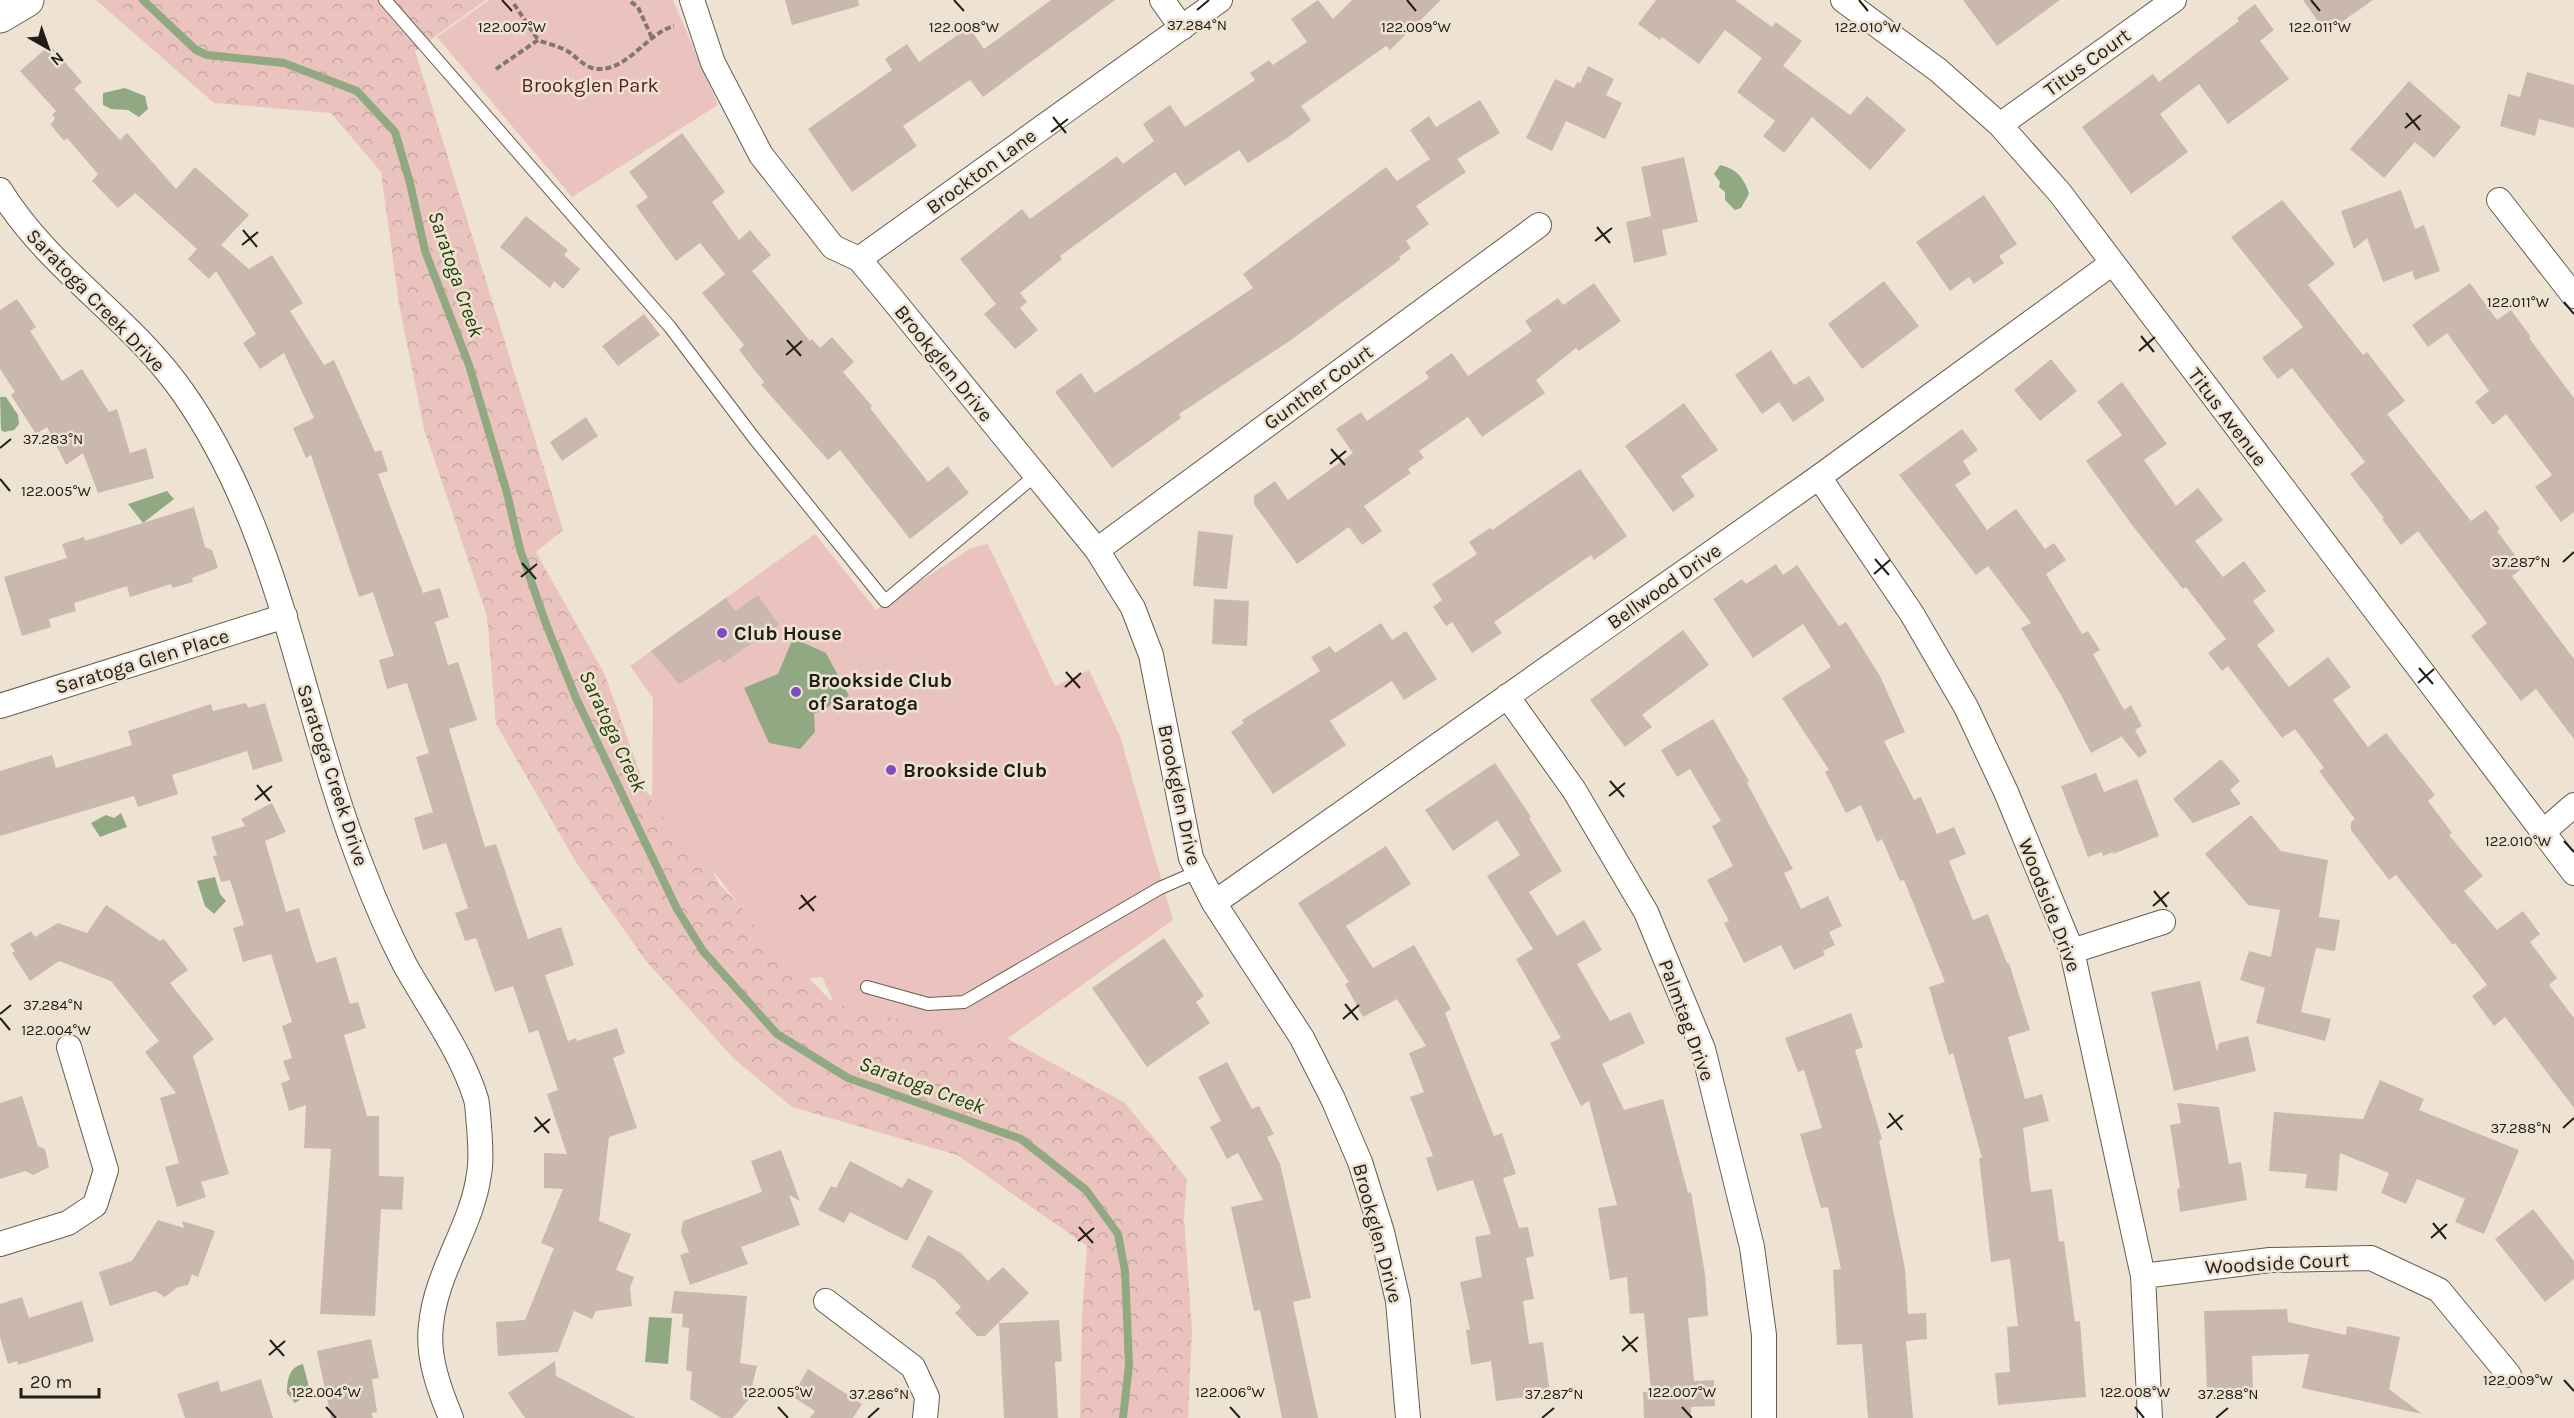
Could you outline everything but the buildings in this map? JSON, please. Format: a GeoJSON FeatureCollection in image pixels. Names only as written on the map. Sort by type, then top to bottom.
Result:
{"type":"FeatureCollection","features":[{"type":"Feature","properties":{"kind":"main road"},"geometry":{"type":"LineString","coordinates":[[0,16],[27,0]]}},
{"type":"Feature","properties":{"kind":"street"},"geometry":{"type":"LineString","coordinates":[[1162,0],[1182,28]]}},
{"type":"Feature","properties":{"kind":"street","name":"Brockton Lane"},"geometry":{"type":"LineString","coordinates":[[859,259],[1220,0]]}},
{"type":"Feature","properties":{"kind":"street","name":"Titus Avenue"},"geometry":{"type":"LineString","coordinates":[[1843,0],[1938,70],[2000,125],[2060,193],[2111,264],[2574,873]]}},
{"type":"Feature","properties":{"kind":"street","name":"Titus Court"},"geometry":{"type":"LineString","coordinates":[[2000,125],[2174,0]]}},
{"type":"Feature","properties":{"kind":"street"},"geometry":{"type":"LineString","coordinates":[[695,10],[713,63],[761,155],[833,247],[859,259]]}},
{"type":"Feature","properties":{"kind":"street","name":"Saratoga Creek Drive"},"geometry":{"type":"LineString","coordinates":[[0,190],[38,244],[149,348],[185,395],[233,478],[285,616],[335,792],[378,909],[404,962],[460,1060],[477,1101],[480,1142],[479,1174],[471,1205],[438,1288],[430,1327],[431,1354],[438,1385],[451,1418]]}},
{"type":"Feature","properties":{"kind":"street"},"geometry":{"type":"LineString","coordinates":[[2499,200],[2574,296]]}},
{"type":"Feature","properties":{"kind":"street","name":"Gunther Court"},"geometry":{"type":"LineString","coordinates":[[1097,550],[1539,225]]}},
{"type":"Feature","properties":{"kind":"street","name":"Brookglen Drive"},"geometry":{"type":"LineString","coordinates":[[859,259],[1097,550],[1133,608],[1151,655],[1177,797],[1191,858],[1214,903],[1302,1038],[1333,1099],[1360,1162],[1382,1232],[1398,1301],[1408,1418]]}},
{"type":"Feature","properties":{"kind":"street","name":"Bellwood Drive"},"geometry":{"type":"LineString","coordinates":[[1214,903],[1819,477],[2111,264]]}},
{"type":"Feature","properties":{"kind":"street","name":"Woodside Drive"},"geometry":{"type":"LineString","coordinates":[[1819,477],[1912,614],[1966,707],[2006,792],[2072,951],[2143,1276],[2150,1418]]}},
{"type":"Feature","properties":{"kind":"street","name":"Saratoga Glen Place"},"geometry":{"type":"LineString","coordinates":[[0,706],[285,616]]}},
{"type":"Feature","properties":{"kind":"street","name":"Palmtag Drive"},"geometry":{"type":"LineString","coordinates":[[1507,696],[1574,790],[1646,912],[1703,1049],[1752,1247],[1764,1335],[1764,1418]]}},
{"type":"Feature","properties":{"kind":"street"},"geometry":{"type":"LineString","coordinates":[[2543,832],[2574,805]]}},
{"type":"Feature","properties":{"kind":"street"},"geometry":{"type":"LineString","coordinates":[[2072,951],[2163,922]]}},
{"type":"Feature","properties":{"kind":"street"},"geometry":{"type":"LineString","coordinates":[[0,1244],[68,1222],[95,1204],[106,1170],[69,1047]]}},
{"type":"Feature","properties":{"kind":"street","name":"Woodside Court"},"geometry":{"type":"LineString","coordinates":[[2143,1276],[2270,1260],[2371,1258],[2439,1290],[2509,1375]]}},
{"type":"Feature","properties":{"kind":"street"},"geometry":{"type":"LineString","coordinates":[[826,1301],[913,1367],[927,1397],[925,1418]]}},
{"type":"Feature","properties":{"kind":"lane"},"geometry":{"type":"LineString","coordinates":[[385,0],[670,327],[759,445],[885,601],[1036,475]]}},
{"type":"Feature","properties":{"kind":"lane"},"geometry":{"type":"LineString","coordinates":[[867,987],[928,1004],[964,1002],[1160,888],[1197,872]]}},
{"type":"Feature","properties":{"kind":"path"},"geometry":{"type":"LineString","coordinates":[[631,2],[638,7],[652,38]]}},
{"type":"Feature","properties":{"kind":"path"},"geometry":{"type":"LineString","coordinates":[[514,4],[538,40],[559,47],[593,68],[605,68],[621,62],[652,38],[695,10]]}},
{"type":"Feature","properties":{"kind":"path"},"geometry":{"type":"LineString","coordinates":[[496,69],[538,40]]}},
{"type":"Feature","properties":{"kind":"green space"},"geometry":{"type":"Polygon","coordinates":[[[96,0],[486,0],[415,51],[563,530],[536,552],[605,675],[647,793],[684,820],[720,885],[830,1000],[994,1031],[1125,1103],[1187,1179],[1184,1218],[1192,1330],[1188,1418],[1080,1418],[1082,1314],[1087,1246],[957,1155],[792,1107],[734,1059],[646,961],[576,862],[496,724],[487,616],[424,429],[399,304],[381,172],[331,113],[214,103],[96,0]]]}},
{"type":"Feature","properties":{"kind":"green space","name":"Brookglen Park"},"geometry":{"type":"Polygon","coordinates":[[[489,0],[673,0],[718,105],[572,197],[437,37],[489,0]]]}},
{"type":"Feature","properties":{"kind":"green space","name":"Brookside Club"},"geometry":{"type":"Polygon","coordinates":[[[815,534],[876,610],[971,548],[988,544],[1055,686],[1089,670],[1120,736],[1173,920],[1000,1044],[835,1004],[822,977],[795,980],[719,878],[652,805],[653,698],[630,666],[815,534]]]}},
{"type":"Feature","properties":{"kind":"shaded area"},"geometry":{"type":"Polygon","coordinates":[[[125,88],[145,96],[148,109],[139,117],[128,110],[111,109],[103,105],[103,93],[125,88]]]}},
{"type":"Feature","properties":{"kind":"shaded area"},"geometry":{"type":"Polygon","coordinates":[[[1720,165],[1726,166],[1739,175],[1745,184],[1749,194],[1741,208],[1735,210],[1725,200],[1725,192],[1719,187],[1720,182],[1714,174],[1720,165]]]}},
{"type":"Feature","properties":{"kind":"shaded area"},"geometry":{"type":"Polygon","coordinates":[[[0,397],[6,397],[18,415],[19,424],[14,430],[4,432],[1,430],[0,397]]]}},
{"type":"Feature","properties":{"kind":"shaded area"},"geometry":{"type":"Polygon","coordinates":[[[167,491],[174,499],[143,523],[128,504],[167,491]]]}},
{"type":"Feature","properties":{"kind":"shaded area","name":"Brookside Club of Saratoga"},"geometry":{"type":"Polygon","coordinates":[[[793,638],[826,653],[849,696],[814,714],[815,732],[800,749],[769,743],[744,688],[778,674],[793,638]]]}},
{"type":"Feature","properties":{"kind":"shaded area"},"geometry":{"type":"Polygon","coordinates":[[[121,813],[127,827],[100,837],[91,823],[106,815],[114,818],[121,813]]]}},
{"type":"Feature","properties":{"kind":"shaded area"},"geometry":{"type":"Polygon","coordinates":[[[215,877],[220,894],[226,901],[214,914],[205,906],[197,881],[215,877]]]}},
{"type":"Feature","properties":{"kind":"shaded area"},"geometry":{"type":"Polygon","coordinates":[[[649,1317],[672,1318],[668,1364],[645,1362],[649,1317]]]}},
{"type":"Feature","properties":{"kind":"shaded area"},"geometry":{"type":"Polygon","coordinates":[[[303,1364],[310,1391],[295,1403],[287,1393],[288,1379],[295,1368],[303,1364]]]}},
{"type":"Feature","properties":{"kind":"waterway","name":"Saratoga Creek"},"geometry":{"type":"LineString","coordinates":[[143,0],[196,50],[207,55],[284,63],[357,91],[395,132],[410,183],[425,251],[469,365],[507,493],[520,549],[546,624],[576,698],[677,909],[703,951],[777,1034],[848,1078],[1021,1139],[1086,1190],[1118,1234],[1125,1271],[1129,1365],[1123,1418]]}},
{"type":"Feature","properties":{"kind":"place","name":"Club House"},"geometry":{"type":"Point","coordinates":[722,633]}},
{"type":"Feature","properties":{"kind":"place","name":"Brookside Club of Saratoga"},"geometry":{"type":"Point","coordinates":[796,692]}},
{"type":"Feature","properties":{"kind":"place","name":"Brookside Club"},"geometry":{"type":"Point","coordinates":[891,770]}}]}
